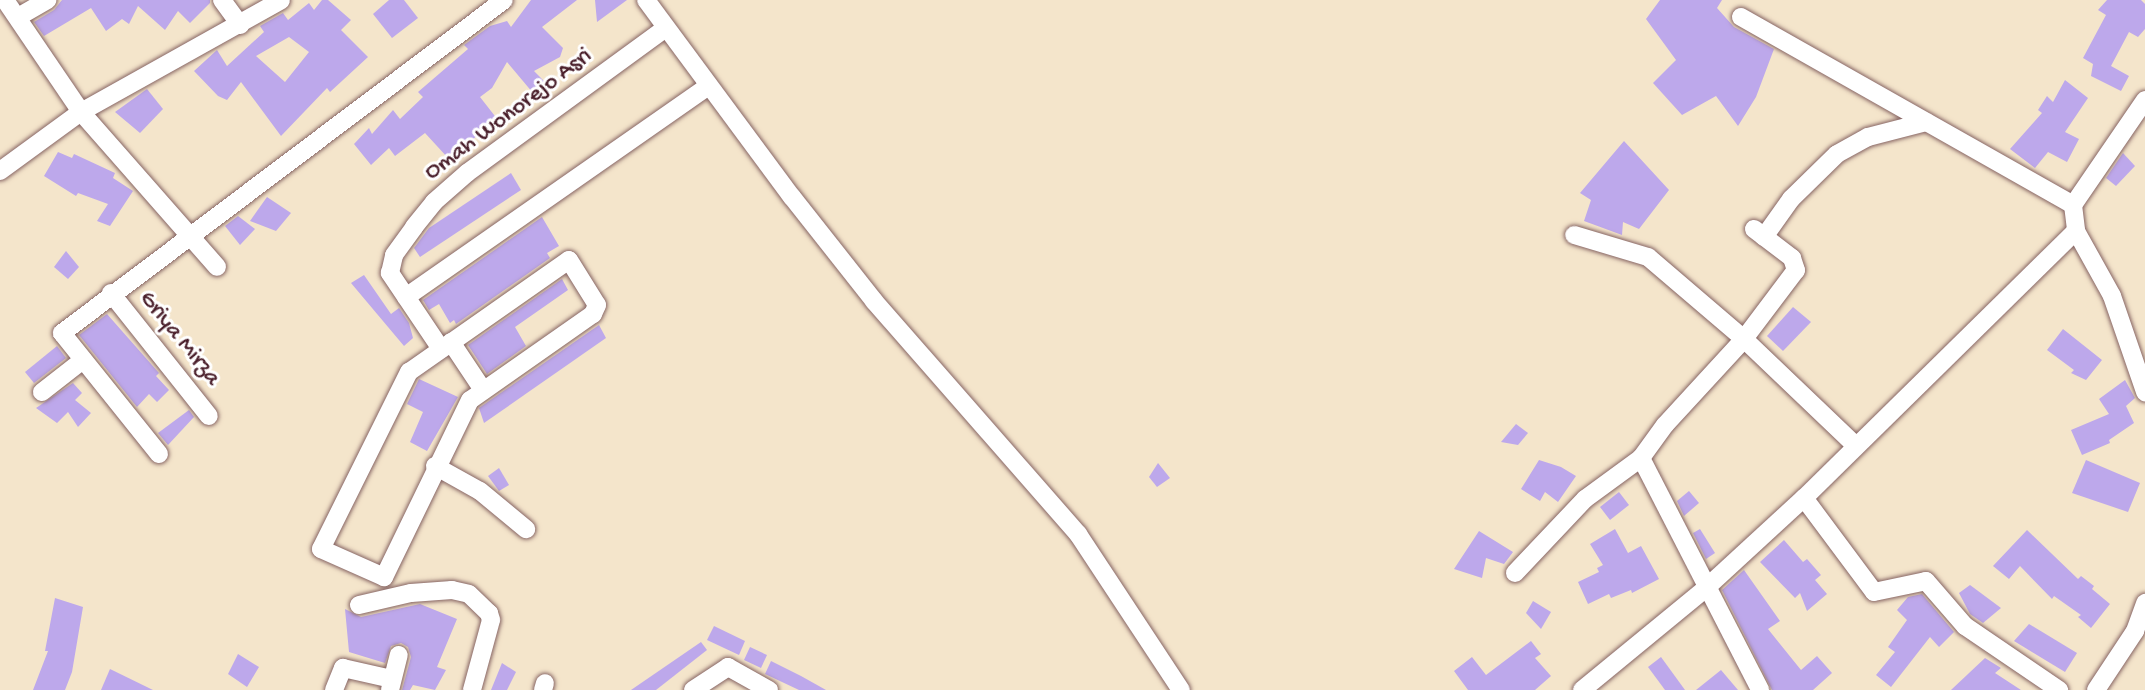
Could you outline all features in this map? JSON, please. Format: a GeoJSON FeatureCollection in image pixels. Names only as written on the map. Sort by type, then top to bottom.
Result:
{"type":"FeatureCollection","features":[{"type":"Feature","properties":{"kind":"street"},"geometry":{"type":"LineString","coordinates":[[5,0],[81,112],[217,267]]}},
{"type":"Feature","properties":{"kind":"street"},"geometry":{"type":"LineString","coordinates":[[18,17],[48,0]]}},
{"type":"Feature","properties":{"kind":"street"},"geometry":{"type":"LineString","coordinates":[[222,0],[240,25]]}},
{"type":"Feature","properties":{"kind":"street"},"geometry":{"type":"LineString","coordinates":[[0,171],[81,112],[281,0]]}},
{"type":"Feature","properties":{"kind":"street"},"geometry":{"type":"LineString","coordinates":[[159,454],[62,333],[482,6],[504,0]]}},
{"type":"Feature","properties":{"kind":"street"},"geometry":{"type":"LineString","coordinates":[[646,0],[874,301],[1078,534],[1181,690]]}},
{"type":"Feature","properties":{"kind":"street"},"geometry":{"type":"LineString","coordinates":[[1741,17],[2073,205]]}},
{"type":"Feature","properties":{"kind":"street","name":"Omah Wonorejo Asri"},"geometry":{"type":"LineString","coordinates":[[483,390],[406,297],[390,273],[390,264],[434,202],[467,173],[666,28]]}},
{"type":"Feature","properties":{"kind":"street"},"geometry":{"type":"LineString","coordinates":[[406,297],[709,86]]}},
{"type":"Feature","properties":{"kind":"street"},"geometry":{"type":"LineString","coordinates":[[2145,100],[2073,205],[2076,231],[2112,296],[2145,392]]}},
{"type":"Feature","properties":{"kind":"street"},"geometry":{"type":"LineString","coordinates":[[1515,573],[1585,499],[1641,458],[1665,425],[1744,339],[1796,270],[1792,258],[1759,233],[1837,154],[1868,137],[1926,122]]}},
{"type":"Feature","properties":{"kind":"street"},"geometry":{"type":"LineString","coordinates":[[1582,690],[1706,588],[1804,498],[2076,231]]}},
{"type":"Feature","properties":{"kind":"street"},"geometry":{"type":"LineString","coordinates":[[1574,235],[1648,257],[1744,339],[1856,446]]}},
{"type":"Feature","properties":{"kind":"street"},"geometry":{"type":"LineString","coordinates":[[569,260],[597,305],[593,314],[483,390],[463,411],[384,577],[321,549],[409,372],[569,260]]}},
{"type":"Feature","properties":{"kind":"street","name":"Griya Mirza"},"geometry":{"type":"LineString","coordinates":[[111,293],[209,416]]}},
{"type":"Feature","properties":{"kind":"street"},"geometry":{"type":"LineString","coordinates":[[42,392],[83,360]]}},
{"type":"Feature","properties":{"kind":"street"},"geometry":{"type":"LineString","coordinates":[[1641,458],[1760,690]]}},
{"type":"Feature","properties":{"kind":"street"},"geometry":{"type":"LineString","coordinates":[[435,466],[480,491],[526,529]]}},
{"type":"Feature","properties":{"kind":"street"},"geometry":{"type":"LineString","coordinates":[[1804,498],[1874,592],[1926,581],[1965,626],[2059,690]]}},
{"type":"Feature","properties":{"kind":"street"},"geometry":{"type":"LineString","coordinates":[[359,605],[411,593],[452,590],[469,594],[489,613],[491,620],[472,690]]}},
{"type":"Feature","properties":{"kind":"street"},"geometry":{"type":"LineString","coordinates":[[2096,690],[2135,631],[2145,603]]}},
{"type":"Feature","properties":{"kind":"street"},"geometry":{"type":"LineString","coordinates":[[334,690],[341,672],[346,668],[391,685],[399,655]]}},
{"type":"Feature","properties":{"kind":"street"},"geometry":{"type":"LineString","coordinates":[[693,690],[728,667],[769,690]]}},
{"type":"Feature","properties":{"kind":"building"},"geometry":{"type":"Polygon","coordinates":[[[62,0],[210,0],[210,3],[190,23],[178,11],[165,30],[138,6],[129,24],[122,19],[106,31],[91,8],[44,36],[34,22],[54,10],[62,0]]]}},
{"type":"Feature","properties":{"kind":"building"},"geometry":{"type":"Polygon","coordinates":[[[322,0],[328,0],[351,20],[341,30],[368,57],[330,92],[327,88],[281,136],[241,82],[227,100],[218,96],[194,71],[217,50],[227,66],[264,32],[260,26],[283,13],[288,20],[309,3],[314,10],[322,0]],[[289,37],[256,56],[285,82],[309,52],[289,37]]]}},
{"type":"Feature","properties":{"kind":"building"},"geometry":{"type":"Polygon","coordinates":[[[389,0],[404,0],[418,18],[392,38],[373,14],[389,0]]]}},
{"type":"Feature","properties":{"kind":"building"},"geometry":{"type":"Polygon","coordinates":[[[531,0],[577,0],[542,27],[563,48],[560,57],[534,71],[546,83],[533,93],[507,62],[492,88],[480,97],[498,120],[481,140],[477,136],[448,158],[425,133],[395,156],[389,148],[371,165],[354,144],[369,128],[372,134],[393,110],[400,119],[423,97],[418,92],[468,49],[464,45],[490,26],[507,21],[511,27],[531,0]]]}},
{"type":"Feature","properties":{"kind":"building"},"geometry":{"type":"Polygon","coordinates":[[[595,0],[627,0],[597,22],[595,0]]]}},
{"type":"Feature","properties":{"kind":"building"},"geometry":{"type":"Polygon","coordinates":[[[1660,0],[1722,0],[1717,8],[1734,27],[1774,49],[1756,97],[1738,126],[1716,96],[1682,115],[1653,83],[1676,60],[1646,19],[1660,0]]]}},
{"type":"Feature","properties":{"kind":"building"},"geometry":{"type":"Polygon","coordinates":[[[2107,0],[2141,0],[2145,4],[2145,29],[2138,37],[2129,32],[2111,66],[2129,76],[2121,91],[2091,76],[2093,64],[2083,58],[2106,15],[2098,10],[2107,0]]]}},
{"type":"Feature","properties":{"kind":"building"},"geometry":{"type":"Polygon","coordinates":[[[2065,80],[2088,98],[2065,132],[2079,139],[2067,162],[2048,152],[2035,168],[2010,149],[2042,113],[2038,110],[2047,96],[2053,102],[2065,80]]]}},
{"type":"Feature","properties":{"kind":"building"},"geometry":{"type":"Polygon","coordinates":[[[147,89],[163,109],[140,133],[115,112],[147,89]]]}},
{"type":"Feature","properties":{"kind":"building"},"geometry":{"type":"Polygon","coordinates":[[[1624,141],[1669,190],[1639,229],[1623,222],[1622,235],[1584,221],[1591,200],[1580,193],[1624,141]]]}},
{"type":"Feature","properties":{"kind":"building"},"geometry":{"type":"Polygon","coordinates":[[[58,152],[72,158],[74,154],[115,173],[113,178],[133,191],[110,226],[97,221],[108,204],[78,193],[76,196],[44,176],[58,152]]]}},
{"type":"Feature","properties":{"kind":"building"},"geometry":{"type":"Polygon","coordinates":[[[2123,153],[2135,166],[2116,186],[2106,178],[2123,153]]]}},
{"type":"Feature","properties":{"kind":"building"},"geometry":{"type":"Polygon","coordinates":[[[511,173],[521,190],[420,257],[414,248],[429,228],[511,173]]]}},
{"type":"Feature","properties":{"kind":"building"},"geometry":{"type":"Polygon","coordinates":[[[267,197],[291,213],[276,231],[250,221],[267,197]]]}},
{"type":"Feature","properties":{"kind":"building"},"geometry":{"type":"Polygon","coordinates":[[[238,216],[255,229],[240,245],[225,226],[238,216]]]}},
{"type":"Feature","properties":{"kind":"building"},"geometry":{"type":"Polygon","coordinates":[[[542,217],[559,246],[547,253],[550,258],[456,324],[454,320],[450,323],[439,304],[429,310],[423,300],[542,217]]]}},
{"type":"Feature","properties":{"kind":"building"},"geometry":{"type":"Polygon","coordinates":[[[66,251],[79,267],[68,279],[54,267],[66,251]]]}},
{"type":"Feature","properties":{"kind":"building"},"geometry":{"type":"Polygon","coordinates":[[[364,275],[391,314],[399,308],[409,323],[413,338],[404,346],[351,283],[364,275]]]}},
{"type":"Feature","properties":{"kind":"building"},"geometry":{"type":"Polygon","coordinates":[[[562,279],[568,290],[515,327],[526,346],[487,374],[468,345],[562,279]]]}},
{"type":"Feature","properties":{"kind":"building"},"geometry":{"type":"Polygon","coordinates":[[[1793,307],[1811,322],[1783,351],[1767,336],[1793,307]]]}},
{"type":"Feature","properties":{"kind":"building"},"geometry":{"type":"Polygon","coordinates":[[[107,314],[159,373],[156,376],[169,390],[157,402],[149,394],[137,407],[79,335],[107,314]]]}},
{"type":"Feature","properties":{"kind":"building"},"geometry":{"type":"Polygon","coordinates":[[[599,325],[606,338],[484,423],[479,408],[599,325]]]}},
{"type":"Feature","properties":{"kind":"building"},"geometry":{"type":"Polygon","coordinates":[[[2063,329],[2102,360],[2086,380],[2071,373],[2074,370],[2047,350],[2063,329]]]}},
{"type":"Feature","properties":{"kind":"building"},"geometry":{"type":"Polygon","coordinates":[[[57,346],[66,358],[34,383],[25,372],[57,346]]]}},
{"type":"Feature","properties":{"kind":"building"},"geometry":{"type":"Polygon","coordinates":[[[419,379],[458,397],[427,451],[410,442],[423,412],[407,404],[419,379]]]}},
{"type":"Feature","properties":{"kind":"building"},"geometry":{"type":"Polygon","coordinates":[[[2125,380],[2135,398],[2126,406],[2134,423],[2109,440],[2110,443],[2082,455],[2071,430],[2109,414],[2099,399],[2125,380]]]}},
{"type":"Feature","properties":{"kind":"building"},"geometry":{"type":"Polygon","coordinates":[[[73,383],[82,393],[75,400],[91,413],[78,427],[68,412],[57,423],[36,408],[73,383]]]}},
{"type":"Feature","properties":{"kind":"building"},"geometry":{"type":"Polygon","coordinates":[[[189,410],[194,417],[168,445],[158,433],[189,410]]]}},
{"type":"Feature","properties":{"kind":"building"},"geometry":{"type":"Polygon","coordinates":[[[1516,424],[1528,433],[1518,445],[1501,442],[1516,424]]]}},
{"type":"Feature","properties":{"kind":"building"},"geometry":{"type":"Polygon","coordinates":[[[1539,460],[1576,476],[1558,502],[1545,492],[1540,501],[1521,489],[1539,460]]]}},
{"type":"Feature","properties":{"kind":"building"},"geometry":{"type":"Polygon","coordinates":[[[2086,460],[2140,483],[2128,512],[2072,493],[2086,460]]]}},
{"type":"Feature","properties":{"kind":"building"},"geometry":{"type":"Polygon","coordinates":[[[1158,463],[1170,478],[1157,487],[1149,477],[1158,463]]]}},
{"type":"Feature","properties":{"kind":"building"},"geometry":{"type":"Polygon","coordinates":[[[499,468],[509,485],[499,491],[488,476],[499,468]]]}},
{"type":"Feature","properties":{"kind":"building"},"geometry":{"type":"Polygon","coordinates":[[[1689,491],[1699,503],[1684,516],[1677,501],[1689,491]]]}},
{"type":"Feature","properties":{"kind":"building"},"geometry":{"type":"Polygon","coordinates":[[[1619,492],[1629,505],[1610,520],[1600,507],[1619,492]]]}},
{"type":"Feature","properties":{"kind":"building"},"geometry":{"type":"Polygon","coordinates":[[[1615,529],[1628,553],[1641,546],[1659,579],[1632,593],[1631,590],[1611,598],[1609,594],[1588,604],[1578,582],[1599,572],[1597,568],[1603,565],[1590,544],[1615,529]]]}},
{"type":"Feature","properties":{"kind":"building"},"geometry":{"type":"Polygon","coordinates":[[[1700,529],[1715,553],[1706,559],[1693,533],[1700,529]]]}},
{"type":"Feature","properties":{"kind":"building"},"geometry":{"type":"Polygon","coordinates":[[[2027,530],[2078,579],[2081,576],[2094,586],[2092,589],[2110,604],[2091,628],[2078,617],[2081,615],[2054,596],[2052,599],[2020,566],[2009,579],[1993,566],[2027,530]]]}},
{"type":"Feature","properties":{"kind":"building"},"geometry":{"type":"Polygon","coordinates":[[[1479,531],[1513,552],[1504,564],[1486,558],[1482,578],[1454,569],[1479,531]]]}},
{"type":"Feature","properties":{"kind":"building"},"geometry":{"type":"Polygon","coordinates":[[[1784,540],[1803,562],[1807,559],[1821,575],[1815,580],[1827,594],[1807,611],[1800,593],[1795,598],[1760,562],[1784,540]]]}},
{"type":"Feature","properties":{"kind":"building"},"geometry":{"type":"Polygon","coordinates":[[[1744,570],[1780,621],[1768,629],[1801,670],[1817,656],[1832,673],[1813,690],[1772,690],[1722,590],[1744,570]]]}},
{"type":"Feature","properties":{"kind":"building"},"geometry":{"type":"Polygon","coordinates":[[[1970,585],[2001,608],[1983,623],[1970,614],[1959,593],[1970,585]]]}},
{"type":"Feature","properties":{"kind":"building"},"geometry":{"type":"Polygon","coordinates":[[[1922,594],[1954,632],[1939,647],[1930,637],[1891,687],[1876,675],[1895,652],[1888,647],[1907,620],[1897,610],[1908,597],[1922,594]]]}},
{"type":"Feature","properties":{"kind":"building"},"geometry":{"type":"Polygon","coordinates":[[[55,598],[83,607],[72,672],[65,690],[33,690],[48,651],[45,651],[55,598]]]}},
{"type":"Feature","properties":{"kind":"building"},"geometry":{"type":"Polygon","coordinates":[[[1533,601],[1551,612],[1541,629],[1526,613],[1533,601]]]}},
{"type":"Feature","properties":{"kind":"building"},"geometry":{"type":"Polygon","coordinates":[[[420,604],[457,619],[437,667],[446,670],[435,690],[413,685],[410,690],[402,690],[411,657],[408,647],[401,643],[391,646],[385,663],[349,652],[345,609],[361,617],[420,604]]]}},
{"type":"Feature","properties":{"kind":"building"},"geometry":{"type":"Polygon","coordinates":[[[2029,624],[2077,653],[2065,672],[2014,641],[2029,624]]]}},
{"type":"Feature","properties":{"kind":"building"},"geometry":{"type":"Polygon","coordinates":[[[714,626],[745,641],[739,655],[707,640],[714,626]]]}},
{"type":"Feature","properties":{"kind":"building"},"geometry":{"type":"Polygon","coordinates":[[[1531,641],[1541,654],[1535,658],[1551,676],[1535,690],[1468,690],[1454,671],[1472,657],[1486,675],[1531,641]]]}},
{"type":"Feature","properties":{"kind":"building"},"geometry":{"type":"Polygon","coordinates":[[[701,642],[707,650],[656,690],[631,690],[701,642]]]}},
{"type":"Feature","properties":{"kind":"building"},"geometry":{"type":"Polygon","coordinates":[[[750,647],[767,655],[761,668],[744,660],[750,647]]]}},
{"type":"Feature","properties":{"kind":"building"},"geometry":{"type":"Polygon","coordinates":[[[238,654],[259,667],[247,687],[228,674],[238,654]]]}},
{"type":"Feature","properties":{"kind":"building"},"geometry":{"type":"Polygon","coordinates":[[[1661,657],[1685,690],[1665,690],[1648,667],[1661,657]]]}},
{"type":"Feature","properties":{"kind":"building"},"geometry":{"type":"Polygon","coordinates":[[[1985,658],[2001,668],[1995,673],[2021,690],[1951,690],[1985,658]]]}},
{"type":"Feature","properties":{"kind":"building"},"geometry":{"type":"Polygon","coordinates":[[[771,661],[826,690],[799,690],[765,674],[771,661]]]}},
{"type":"Feature","properties":{"kind":"building"},"geometry":{"type":"Polygon","coordinates":[[[502,663],[516,672],[507,690],[491,690],[502,663]]]}},
{"type":"Feature","properties":{"kind":"building"},"geometry":{"type":"Polygon","coordinates":[[[110,669],[153,690],[101,690],[110,669]]]}},
{"type":"Feature","properties":{"kind":"building"},"geometry":{"type":"Polygon","coordinates":[[[1721,670],[1738,690],[1696,690],[1721,670]]]}}]}
